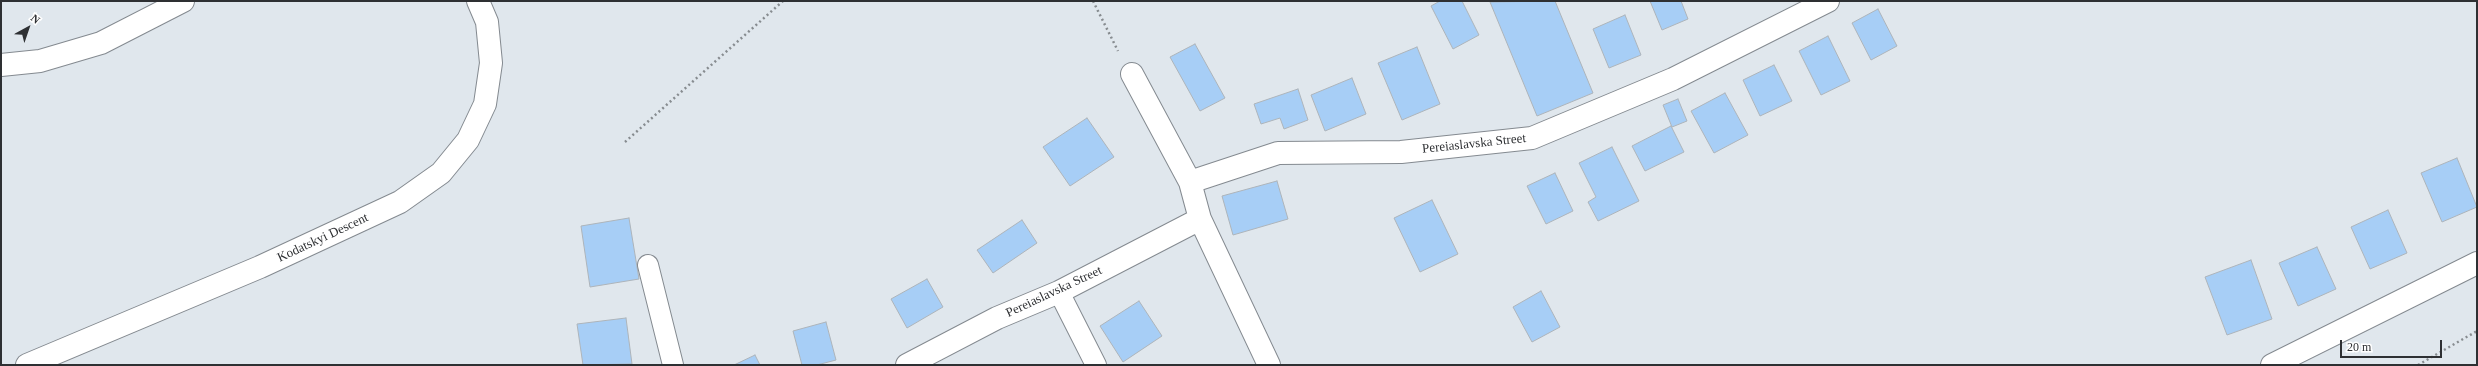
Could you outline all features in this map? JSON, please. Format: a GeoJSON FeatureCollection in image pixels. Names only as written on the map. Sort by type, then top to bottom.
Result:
{"type":"FeatureCollection","features":[{"type":"Feature","properties":{"kind":"street"},"geometry":{"type":"LineString","coordinates":[[1,65],[40,61],[101,43],[183,1]]}},
{"type":"Feature","properties":{"kind":"street","name":"Kodatskyi Descent"},"geometry":{"type":"LineString","coordinates":[[27,365],[260,267],[393,205],[441,173],[468,140],[485,104],[491,63],[487,22],[478,1]]}},
{"type":"Feature","properties":{"kind":"street","name":"Pereiaslavska Street"},"geometry":{"type":"LineString","coordinates":[[1190,182],[1278,153],[1401,152],[1532,138],[1673,79],[1828,1]]}},
{"type":"Feature","properties":{"kind":"street"},"geometry":{"type":"LineString","coordinates":[[1132,74],[1190,182],[1200,219],[1269,365]]}},
{"type":"Feature","properties":{"kind":"street","name":"Pereiaslavska Street"},"geometry":{"type":"LineString","coordinates":[[907,365],[997,318],[1059,292],[1200,219]]}},
{"type":"Feature","properties":{"kind":"street"},"geometry":{"type":"LineString","coordinates":[[2272,365],[2477,263]]}},
{"type":"Feature","properties":{"kind":"lane"},"geometry":{"type":"LineString","coordinates":[[648,265],[673,365]]}},
{"type":"Feature","properties":{"kind":"lane"},"geometry":{"type":"LineString","coordinates":[[1059,292],[1096,365]]}},
{"type":"Feature","properties":{"kind":"path"},"geometry":{"type":"LineString","coordinates":[[625,142],[783,1]]}},
{"type":"Feature","properties":{"kind":"path"},"geometry":{"type":"LineString","coordinates":[[1093,1],[1110,38],[1132,74]]}},
{"type":"Feature","properties":{"kind":"path"},"geometry":{"type":"LineString","coordinates":[[2418,365],[2477,331]]}},
{"type":"Feature","properties":{"kind":"building"},"geometry":{"type":"Polygon","coordinates":[[[1440,1],[1462,1],[1479,35],[1453,49],[1431,6],[1440,1]]]}},
{"type":"Feature","properties":{"kind":"building"},"geometry":{"type":"Polygon","coordinates":[[[1555,1],[1593,93],[1537,116],[1490,2],[1555,1]]]}},
{"type":"Feature","properties":{"kind":"building"},"geometry":{"type":"Polygon","coordinates":[[[1650,1],[1681,1],[1688,19],[1662,30],[1650,1]]]}},
{"type":"Feature","properties":{"kind":"building"},"geometry":{"type":"Polygon","coordinates":[[[1878,9],[1897,46],[1871,60],[1852,23],[1878,9]]]}},
{"type":"Feature","properties":{"kind":"building"},"geometry":{"type":"Polygon","coordinates":[[[1625,15],[1641,55],[1609,68],[1593,29],[1625,15]]]}},
{"type":"Feature","properties":{"kind":"building"},"geometry":{"type":"Polygon","coordinates":[[[1828,36],[1850,81],[1821,95],[1799,51],[1828,36]]]}},
{"type":"Feature","properties":{"kind":"building"},"geometry":{"type":"Polygon","coordinates":[[[1195,44],[1225,98],[1200,111],[1170,57],[1195,44]]]}},
{"type":"Feature","properties":{"kind":"building"},"geometry":{"type":"Polygon","coordinates":[[[1417,47],[1440,104],[1402,120],[1378,63],[1417,47]]]}},
{"type":"Feature","properties":{"kind":"building"},"geometry":{"type":"Polygon","coordinates":[[[1774,65],[1792,101],[1760,116],[1743,80],[1774,65]]]}},
{"type":"Feature","properties":{"kind":"building"},"geometry":{"type":"Polygon","coordinates":[[[1352,78],[1366,114],[1325,131],[1311,95],[1352,78]]]}},
{"type":"Feature","properties":{"kind":"building"},"geometry":{"type":"Polygon","coordinates":[[[1298,89],[1308,120],[1284,129],[1280,118],[1261,124],[1254,104],[1298,89]]]}},
{"type":"Feature","properties":{"kind":"building"},"geometry":{"type":"Polygon","coordinates":[[[1725,93],[1748,135],[1714,153],[1691,111],[1725,93]]]}},
{"type":"Feature","properties":{"kind":"building"},"geometry":{"type":"Polygon","coordinates":[[[1678,99],[1687,121],[1672,127],[1663,105],[1678,99]]]}},
{"type":"Feature","properties":{"kind":"building"},"geometry":{"type":"Polygon","coordinates":[[[1087,118],[1114,157],[1070,186],[1043,147],[1087,118]]]}},
{"type":"Feature","properties":{"kind":"building"},"geometry":{"type":"Polygon","coordinates":[[[1671,126],[1684,152],[1645,171],[1632,146],[1671,126]]]}},
{"type":"Feature","properties":{"kind":"building"},"geometry":{"type":"Polygon","coordinates":[[[1612,147],[1639,201],[1598,221],[1588,202],[1596,197],[1579,163],[1612,147]]]}},
{"type":"Feature","properties":{"kind":"building"},"geometry":{"type":"Polygon","coordinates":[[[2457,158],[2477,207],[2442,222],[2421,173],[2457,158]]]}},
{"type":"Feature","properties":{"kind":"building"},"geometry":{"type":"Polygon","coordinates":[[[1555,173],[1573,211],[1546,224],[1527,186],[1555,173]]]}},
{"type":"Feature","properties":{"kind":"building"},"geometry":{"type":"Polygon","coordinates":[[[1277,181],[1288,219],[1233,235],[1222,196],[1277,181]]]}},
{"type":"Feature","properties":{"kind":"building"},"geometry":{"type":"Polygon","coordinates":[[[1432,200],[1458,254],[1420,272],[1394,218],[1432,200]]]}},
{"type":"Feature","properties":{"kind":"building"},"geometry":{"type":"Polygon","coordinates":[[[2388,210],[2407,253],[2370,269],[2351,227],[2388,210]]]}},
{"type":"Feature","properties":{"kind":"building"},"geometry":{"type":"Polygon","coordinates":[[[629,218],[639,279],[590,287],[581,226],[629,218]]]}},
{"type":"Feature","properties":{"kind":"building"},"geometry":{"type":"Polygon","coordinates":[[[1022,220],[1037,243],[993,273],[977,250],[1022,220]]]}},
{"type":"Feature","properties":{"kind":"building"},"geometry":{"type":"Polygon","coordinates":[[[2317,247],[2336,289],[2298,306],[2279,263],[2317,247]]]}},
{"type":"Feature","properties":{"kind":"building"},"geometry":{"type":"Polygon","coordinates":[[[2251,260],[2272,319],[2227,335],[2205,277],[2251,260]]]}},
{"type":"Feature","properties":{"kind":"building"},"geometry":{"type":"Polygon","coordinates":[[[927,279],[943,307],[907,328],[891,299],[927,279]]]}},
{"type":"Feature","properties":{"kind":"building"},"geometry":{"type":"Polygon","coordinates":[[[1541,291],[1560,327],[1532,342],[1513,307],[1541,291]]]}},
{"type":"Feature","properties":{"kind":"building"},"geometry":{"type":"Polygon","coordinates":[[[1139,301],[1162,336],[1123,362],[1100,326],[1139,301]]]}},
{"type":"Feature","properties":{"kind":"building"},"geometry":{"type":"Polygon","coordinates":[[[626,318],[632,364],[583,365],[577,324],[626,318]]]}},
{"type":"Feature","properties":{"kind":"building"},"geometry":{"type":"Polygon","coordinates":[[[826,322],[836,360],[817,365],[802,365],[793,331],[826,322]]]}},
{"type":"Feature","properties":{"kind":"building"},"geometry":{"type":"Polygon","coordinates":[[[755,355],[760,365],[734,365],[755,355]]]}}]}
